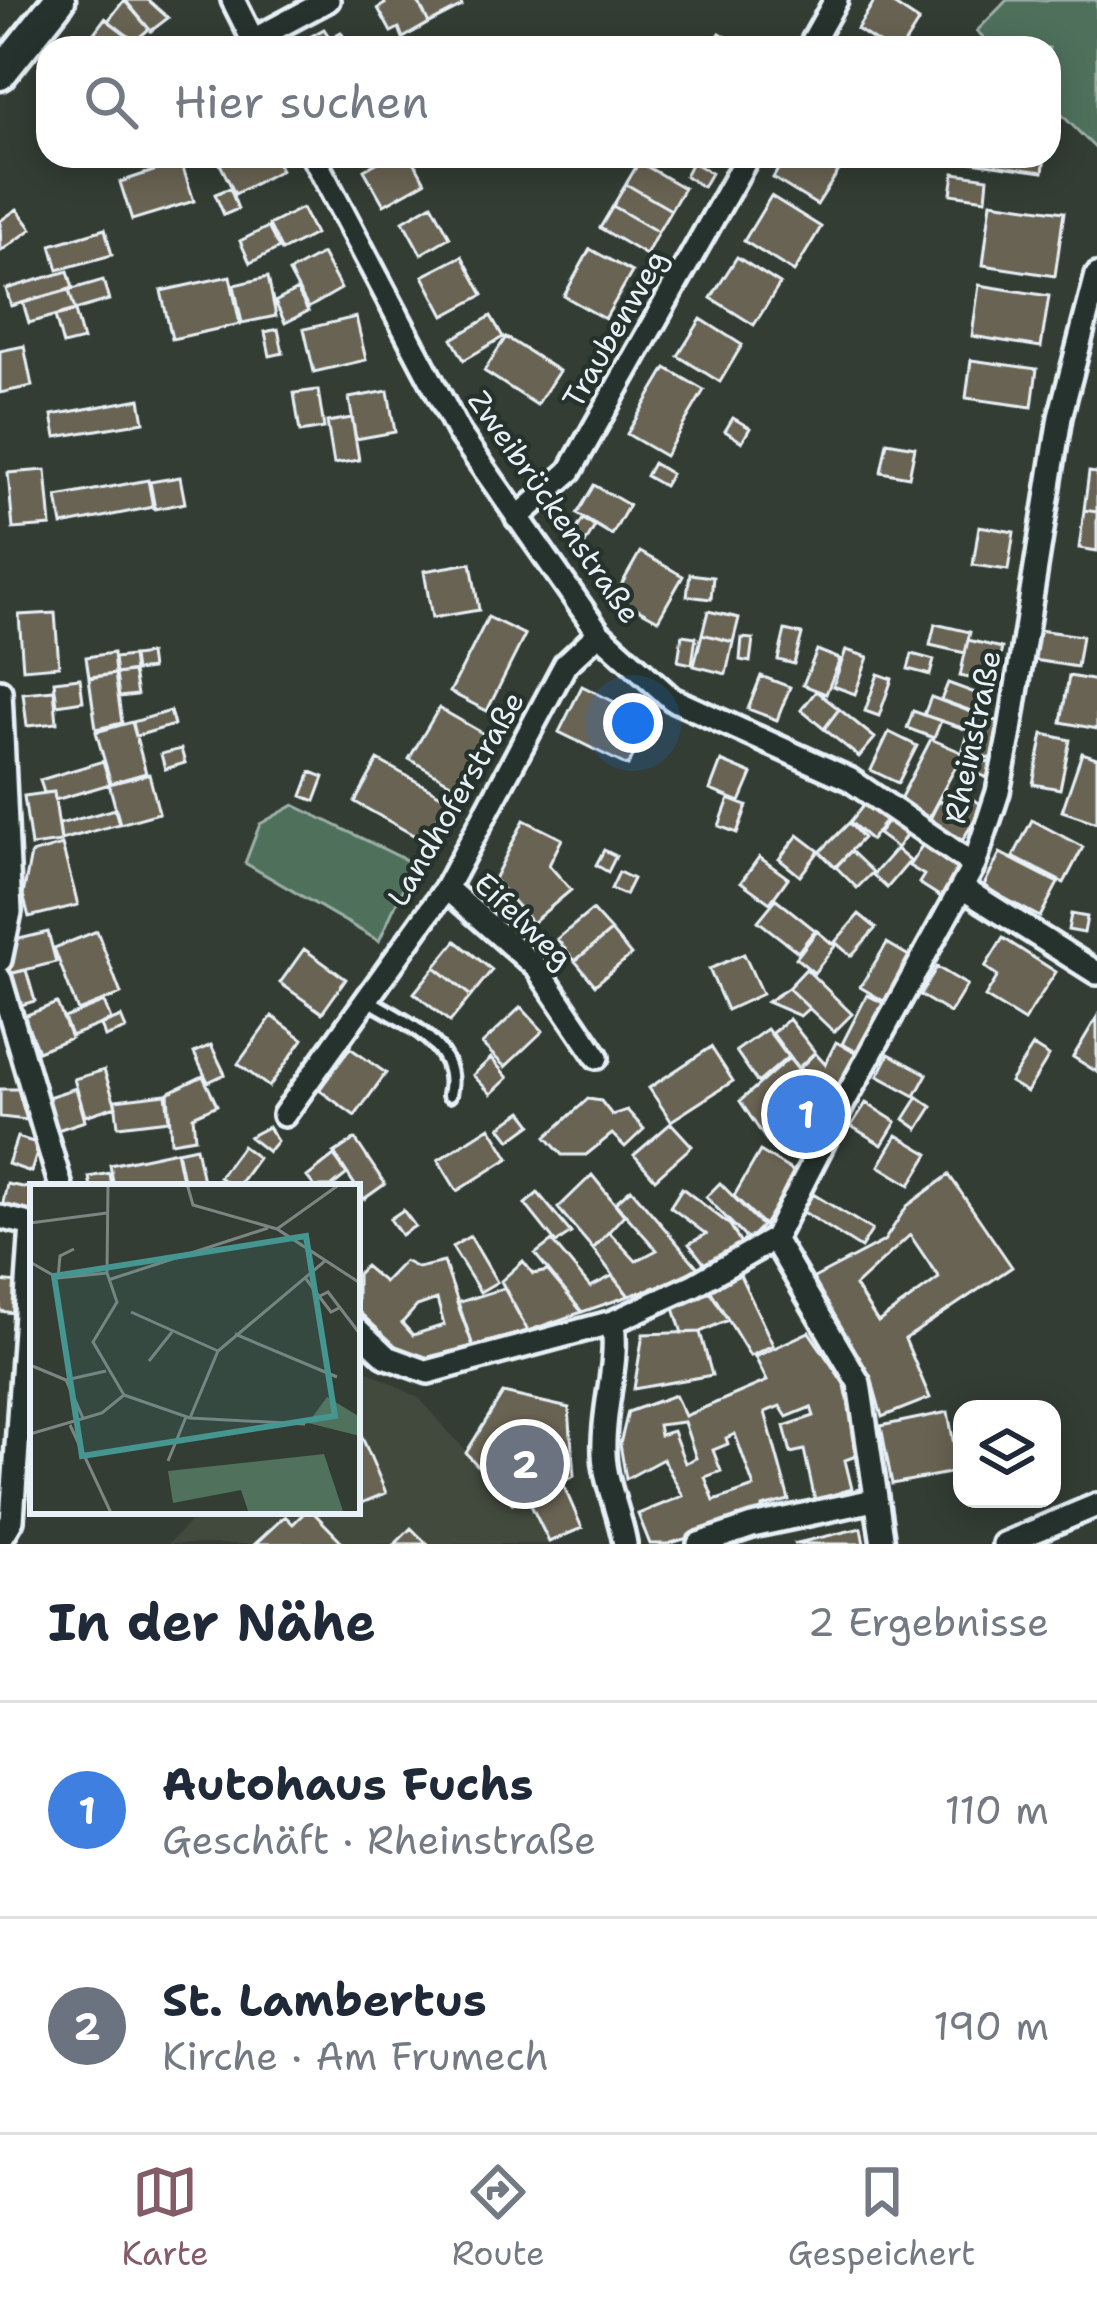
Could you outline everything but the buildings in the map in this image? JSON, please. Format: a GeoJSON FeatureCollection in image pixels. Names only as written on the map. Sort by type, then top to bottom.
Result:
{"type":"FeatureCollection","features":[{"type":"Feature","properties":{"kind":"main road"},"geometry":{"type":"LineString","coordinates":[[0,74],[58,0]]}},
{"type":"Feature","properties":{"kind":"street"},"geometry":{"type":"LineString","coordinates":[[232,0],[251,36]]}},
{"type":"Feature","properties":{"kind":"street"},"geometry":{"type":"LineString","coordinates":[[268,36],[328,0]]}},
{"type":"Feature","properties":{"kind":"street"},"geometry":{"type":"LineString","coordinates":[[816,36],[836,0]]}},
{"type":"Feature","properties":{"kind":"street","name":"Zweibrückenstraße"},"geometry":{"type":"LineString","coordinates":[[319,168],[459,433],[599,633],[673,699],[850,779],[974,865]]}},
{"type":"Feature","properties":{"kind":"street","name":"Traubenweg"},"geometry":{"type":"LineString","coordinates":[[517,518],[569,471],[741,168]]}},
{"type":"Feature","properties":{"kind":"street","name":"Rheinstraße"},"geometry":{"type":"LineString","coordinates":[[774,1239],[974,865],[998,792],[1060,417],[1097,275]]}},
{"type":"Feature","properties":{"kind":"street","name":"Landhoferstraße"},"geometry":{"type":"LineString","coordinates":[[284,1115],[446,888],[565,665],[599,633]]}},
{"type":"Feature","properties":{"kind":"street"},"geometry":{"type":"LineString","coordinates":[[0,691],[10,912],[0,959]]}},
{"type":"Feature","properties":{"kind":"street","name":"Eifelweg"},"geometry":{"type":"LineString","coordinates":[[446,888],[537,968],[597,1057]]}},
{"type":"Feature","properties":{"kind":"street"},"geometry":{"type":"LineString","coordinates":[[964,889],[1096,972]]}},
{"type":"Feature","properties":{"kind":"street"},"geometry":{"type":"LineString","coordinates":[[0,979],[60,1184]]}},
{"type":"Feature","properties":{"kind":"street"},"geometry":{"type":"LineString","coordinates":[[0,1216],[30,1224]]}},
{"type":"Feature","properties":{"kind":"street"},"geometry":{"type":"LineString","coordinates":[[360,1332],[387,1357],[428,1372],[613,1322],[694,1285],[774,1239],[859,1384],[883,1544]]}},
{"type":"Feature","properties":{"kind":"street"},"geometry":{"type":"LineString","coordinates":[[4,1526],[30,1256]]}},
{"type":"Feature","properties":{"kind":"street"},"geometry":{"type":"LineString","coordinates":[[613,1322],[616,1347],[604,1451],[606,1478],[625,1544]]}},
{"type":"Feature","properties":{"kind":"street"},"geometry":{"type":"LineString","coordinates":[[699,1544],[752,1526],[874,1500]]}},
{"type":"Feature","properties":{"kind":"street"},"geometry":{"type":"LineString","coordinates":[[1004,1544],[1097,1505]]}},
{"type":"Feature","properties":{"kind":"lane"},"geometry":{"type":"LineString","coordinates":[[367,998],[435,1043],[453,1077],[449,1095]]}},
{"type":"Feature","properties":{"kind":"shaded area"},"geometry":{"type":"Polygon","coordinates":[[[360,1367],[419,1398],[512,1504],[527,1497],[550,1544],[168,1544],[198,1514],[360,1514],[360,1367]]]}},
{"type":"Feature","properties":{"kind":"green space"},"geometry":{"type":"Polygon","coordinates":[[[1007,0],[1097,0],[1097,150],[1061,114],[1061,36],[982,36],[977,31],[1007,0]]]}},
{"type":"Feature","properties":{"kind":"green space"},"geometry":{"type":"Polygon","coordinates":[[[294,805],[414,864],[379,941],[245,863],[260,824],[294,805]]]}},
{"type":"Feature","properties":{"kind":"place","name":"Autohaus Fuchs"},"geometry":{"type":"Point","coordinates":[806,1114]}},
{"type":"Feature","properties":{"kind":"place","name":"St. Lambertus"},"geometry":{"type":"Point","coordinates":[525,1464]}}]}
